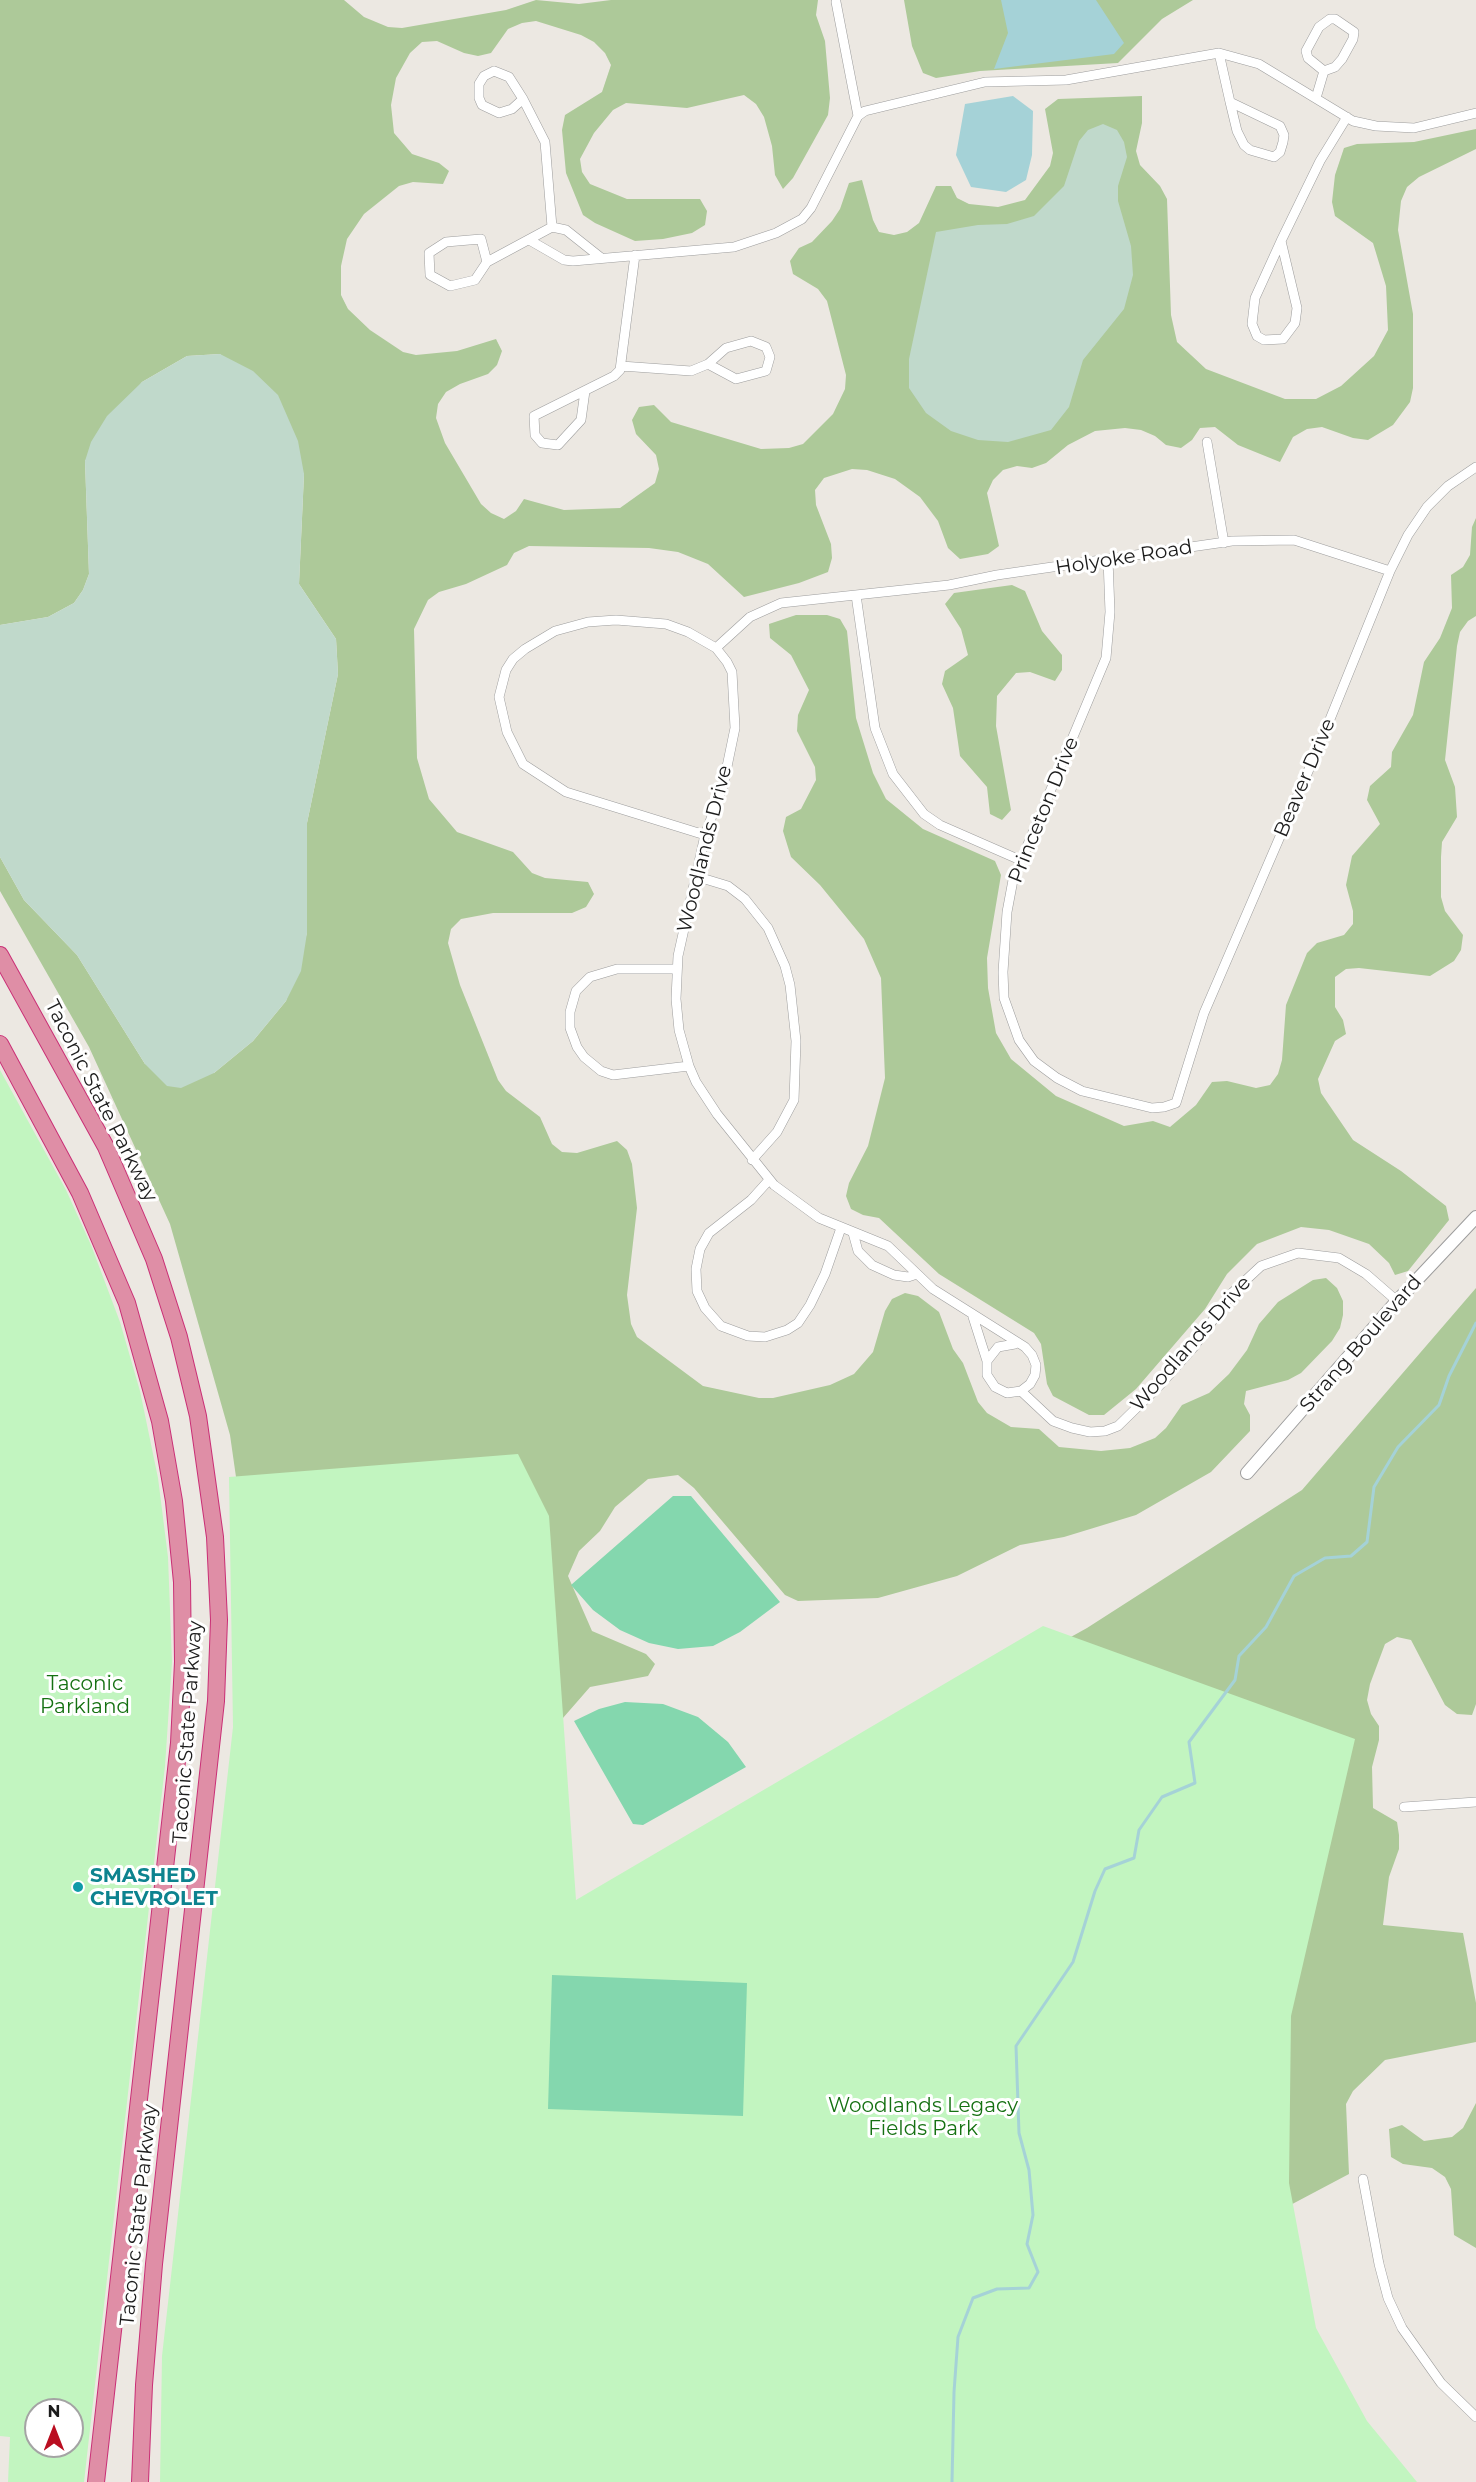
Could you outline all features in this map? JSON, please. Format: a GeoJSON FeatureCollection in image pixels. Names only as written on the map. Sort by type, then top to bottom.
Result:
{"type":"FeatureCollection","features":[{"type":"Feature","properties":{"kind":"highway","name":"Taconic State Parkway"},"geometry":{"type":"LineString","coordinates":[[0,955],[106,1147],[154,1259],[192,1386],[205,1457],[214,1527],[219,1620],[216,1701],[153,2264],[140,2482]]}},
{"type":"Feature","properties":{"kind":"highway","name":"Taconic State Parkway"},"geometry":{"type":"LineString","coordinates":[[0,1044],[80,1192],[127,1303],[160,1421],[174,1502],[182,1582],[183,1662],[179,1743],[96,2482]]}},
{"type":"Feature","properties":{"kind":"street"},"geometry":{"type":"LineString","coordinates":[[836,2],[858,116]]}},
{"type":"Feature","properties":{"kind":"street"},"geometry":{"type":"LineString","coordinates":[[1330,19],[1335,19],[1354,32],[1353,39],[1335,67],[1324,71],[1308,58],[1306,51],[1319,27],[1330,19]]}},
{"type":"Feature","properties":{"kind":"street"},"geometry":{"type":"LineString","coordinates":[[1219,53],[1230,102],[1237,130],[1244,145],[1250,150],[1274,157],[1280,152],[1284,135],[1280,126],[1230,102]]}},
{"type":"Feature","properties":{"kind":"street"},"geometry":{"type":"LineString","coordinates":[[531,241],[564,260],[734,247],[792,227],[811,208],[858,116],[865,111],[913,98],[985,82],[1066,80],[1219,53],[1259,64],[1347,117],[1376,126],[1414,128],[1476,113]]}},
{"type":"Feature","properties":{"kind":"street"},"geometry":{"type":"LineString","coordinates":[[523,99],[512,109],[492,112],[482,105],[479,98],[479,84],[484,75],[494,71],[502,72],[509,77],[523,99],[545,141],[552,228]]}},
{"type":"Feature","properties":{"kind":"street"},"geometry":{"type":"LineString","coordinates":[[1316,98],[1324,71]]}},
{"type":"Feature","properties":{"kind":"street"},"geometry":{"type":"LineString","coordinates":[[1281,241],[1297,308],[1295,323],[1283,339],[1264,340],[1257,336],[1253,328],[1252,313],[1255,298],[1281,241],[1320,161],[1347,117]]}},
{"type":"Feature","properties":{"kind":"street"},"geometry":{"type":"LineString","coordinates":[[487,262],[482,239],[446,242],[429,253],[430,276],[450,286],[475,280],[487,262],[552,228],[566,230],[600,257]]}},
{"type":"Feature","properties":{"kind":"street"},"geometry":{"type":"LineString","coordinates":[[585,391],[581,420],[558,445],[542,443],[535,435],[534,416],[614,376],[621,366],[635,255]]}},
{"type":"Feature","properties":{"kind":"street"},"geometry":{"type":"LineString","coordinates":[[621,366],[691,371],[708,364],[726,348],[751,341],[766,347],[770,357],[766,371],[736,379],[708,364]]}},
{"type":"Feature","properties":{"kind":"street"},"geometry":{"type":"LineString","coordinates":[[1207,442],[1224,543]]}},
{"type":"Feature","properties":{"kind":"street","name":"Beaver Drive"},"geometry":{"type":"LineString","coordinates":[[1164,1107],[1176,1103],[1204,1013],[1318,749],[1390,571],[1408,535],[1428,507],[1448,486],[1476,467]]}},
{"type":"Feature","properties":{"kind":"street","name":"Holyoke Road"},"geometry":{"type":"LineString","coordinates":[[716,648],[750,617],[781,603],[949,585],[997,575],[1224,543],[1294,540],[1390,571]]}},
{"type":"Feature","properties":{"kind":"street","name":"Princeton Drive"},"geometry":{"type":"LineString","coordinates":[[1108,560],[1110,612],[1106,658],[1013,880],[1007,912],[1003,972],[1004,999],[1019,1040],[1034,1061],[1057,1078],[1083,1091],[1152,1108],[1164,1107]]}},
{"type":"Feature","properties":{"kind":"street"},"geometry":{"type":"LineString","coordinates":[[856,595],[875,728],[893,774],[924,814],[940,825],[1020,860]]}},
{"type":"Feature","properties":{"kind":"street"},"geometry":{"type":"LineString","coordinates":[[705,835],[566,792],[540,776],[523,764],[514,749],[507,732],[499,697],[506,670],[525,649],[555,631],[588,621],[616,620],[666,624],[688,632],[716,648]]}},
{"type":"Feature","properties":{"kind":"street","name":"Woodlands Drive"},"geometry":{"type":"LineString","coordinates":[[716,648],[732,672],[735,728],[723,786],[705,835],[695,876],[677,969],[676,999],[679,1030],[689,1066],[696,1082],[717,1114],[769,1180],[819,1218],[888,1246],[933,1289],[973,1317],[984,1320],[1015,1344],[1025,1347],[1032,1355],[1036,1365],[1035,1375],[1021,1391],[1007,1392],[995,1387],[987,1375],[987,1361],[973,1317]]}},
{"type":"Feature","properties":{"kind":"street"},"geometry":{"type":"LineString","coordinates":[[695,876],[728,886],[745,899],[768,928],[785,966],[790,985],[796,1041],[794,1100],[781,1127],[752,1160]]}},
{"type":"Feature","properties":{"kind":"street"},"geometry":{"type":"LineString","coordinates":[[677,969],[617,969],[590,977],[576,992],[570,1012],[570,1028],[584,1058],[601,1071],[613,1075],[689,1066]]}},
{"type":"Feature","properties":{"kind":"street"},"geometry":{"type":"LineString","coordinates":[[769,1180],[752,1200],[709,1233],[700,1248],[696,1269],[697,1291],[705,1308],[721,1326],[748,1336],[765,1337],[787,1330],[798,1323],[810,1305],[825,1274],[841,1228]]}},
{"type":"Feature","properties":{"kind":"street","name":"Strang Boulevard"},"geometry":{"type":"LineString","coordinates":[[1247,1473],[1397,1301],[1476,1217]]}},
{"type":"Feature","properties":{"kind":"street"},"geometry":{"type":"LineString","coordinates":[[853,1233],[858,1251],[872,1265],[894,1275],[908,1277],[917,1274]]}},
{"type":"Feature","properties":{"kind":"street","name":"Woodlands Drive"},"geometry":{"type":"LineString","coordinates":[[1021,1391],[1053,1421],[1072,1428],[1090,1432],[1105,1431],[1118,1426],[1160,1385],[1193,1348],[1232,1293],[1261,1266],[1298,1253],[1339,1258],[1366,1274],[1397,1301]]}},
{"type":"Feature","properties":{"kind":"street"},"geometry":{"type":"LineString","coordinates":[[987,1361],[998,1347],[1015,1344]]}},
{"type":"Feature","properties":{"kind":"street"},"geometry":{"type":"LineString","coordinates":[[1404,1807],[1476,1802]]}},
{"type":"Feature","properties":{"kind":"street"},"geometry":{"type":"LineString","coordinates":[[1363,2179],[1379,2264],[1388,2298],[1397,2318],[1442,2383],[1476,2417]]}},
{"type":"Feature","properties":{"kind":"green space"},"geometry":{"type":"Polygon","coordinates":[[[0,0],[344,0],[364,17],[388,27],[402,28],[506,10],[536,0],[579,4],[611,0],[818,0],[816,15],[825,41],[830,98],[828,115],[793,178],[783,189],[775,175],[772,146],[764,117],[756,104],[744,95],[687,108],[626,103],[613,110],[594,133],[580,159],[582,172],[590,184],[627,199],[700,199],[707,211],[705,225],[692,233],[663,239],[635,241],[583,215],[566,173],[562,130],[565,115],[602,92],[611,65],[605,53],[594,42],[581,35],[536,21],[522,23],[508,29],[491,53],[478,56],[464,53],[437,41],[422,42],[410,53],[396,78],[391,105],[394,133],[412,154],[439,163],[449,171],[443,184],[413,182],[399,186],[364,214],[347,239],[341,266],[341,295],[348,309],[370,330],[403,352],[416,355],[457,351],[496,339],[502,351],[497,365],[488,374],[460,384],[446,392],[438,404],[436,418],[445,443],[481,504],[491,513],[504,519],[516,511],[524,499],[564,510],[620,508],[655,483],[659,469],[656,455],[636,434],[632,420],[639,407],[654,405],[671,422],[761,449],[789,448],[803,444],[833,414],[845,389],[846,375],[827,301],[818,289],[793,274],[790,261],[799,248],[812,242],[832,221],[840,209],[849,183],[862,180],[873,220],[879,232],[894,235],[907,232],[919,223],[936,186],[951,186],[957,198],[969,204],[998,207],[1025,200],[1050,166],[1053,153],[1045,109],[1058,99],[1142,96],[1142,123],[1136,151],[1140,165],[1160,186],[1167,199],[1171,315],[1177,342],[1206,369],[1285,399],[1316,399],[1341,386],[1374,356],[1388,330],[1386,286],[1373,243],[1335,216],[1332,202],[1335,175],[1344,148],[1357,144],[1414,142],[1476,129],[1476,149],[1419,177],[1407,187],[1401,201],[1398,230],[1413,314],[1413,388],[1410,402],[1393,425],[1368,440],[1353,438],[1322,427],[1307,429],[1293,437],[1280,462],[1238,445],[1215,427],[1200,428],[1192,440],[1181,448],[1166,445],[1155,436],[1141,430],[1125,428],[1095,431],[1068,445],[1046,463],[1032,468],[1017,466],[1003,470],[993,480],[987,493],[999,546],[988,554],[960,559],[948,548],[938,521],[920,497],[895,479],[867,470],[852,469],[824,478],[815,490],[816,505],[831,544],[832,558],[828,572],[799,583],[744,597],[708,564],[678,552],[649,548],[529,546],[514,553],[507,565],[466,584],[439,592],[428,600],[414,629],[417,758],[429,799],[457,832],[513,852],[532,873],[545,878],[588,882],[594,894],[586,907],[572,913],[493,913],[461,919],[451,929],[448,943],[460,985],[498,1080],[506,1091],[540,1117],[552,1144],[562,1152],[577,1153],[617,1141],[627,1150],[632,1164],[637,1208],[627,1295],[631,1324],[637,1337],[703,1386],[759,1398],[773,1398],[830,1385],[854,1374],[873,1352],[885,1311],[892,1299],[905,1293],[918,1296],[939,1312],[953,1349],[963,1363],[978,1402],[987,1413],[1011,1427],[1039,1429],[1059,1447],[1101,1451],[1130,1448],[1155,1438],[1166,1428],[1182,1405],[1209,1393],[1229,1374],[1247,1350],[1259,1324],[1278,1302],[1313,1280],[1326,1278],[1337,1288],[1343,1301],[1340,1328],[1332,1341],[1301,1373],[1288,1380],[1246,1391],[1244,1404],[1250,1415],[1250,1431],[1211,1472],[1136,1515],[1064,1537],[1020,1545],[957,1576],[878,1598],[798,1601],[785,1595],[694,1488],[678,1475],[648,1479],[615,1507],[600,1531],[579,1551],[568,1576],[592,1631],[646,1654],[655,1664],[648,1676],[590,1687],[556,1726],[241,1719],[240,1505],[230,1435],[170,1224],[89,1047],[0,891],[0,857],[24,900],[77,955],[145,1064],[214,1073],[253,1041],[286,1001],[307,933],[307,823],[338,674],[336,639],[299,584],[304,474],[220,354],[187,356],[142,382],[85,461],[89,574],[83,590],[74,603],[48,617],[0,625],[0,0]]]}},
{"type":"Feature","properties":{"kind":"green space"},"geometry":{"type":"Polygon","coordinates":[[[904,0],[1193,0],[1162,19],[1118,63],[980,71],[936,78],[923,73],[912,46],[904,0]]]}},
{"type":"Feature","properties":{"kind":"green space"},"geometry":{"type":"Polygon","coordinates":[[[1103,124],[1117,130],[1124,142],[1127,157],[1118,186],[1118,201],[1131,246],[1133,275],[1124,309],[1083,360],[1069,407],[1051,430],[1008,442],[978,440],[951,431],[926,413],[909,388],[909,359],[936,232],[978,225],[1007,224],[1034,216],[1064,186],[1079,141],[1088,130],[1103,124]]]}},
{"type":"Feature","properties":{"kind":"green space"},"geometry":{"type":"Polygon","coordinates":[[[220,354],[253,371],[278,395],[298,441],[304,474],[299,584],[336,639],[338,674],[307,823],[307,933],[301,971],[286,1001],[253,1041],[214,1073],[181,1088],[167,1086],[145,1064],[77,955],[24,900],[0,857],[0,625],[48,617],[74,603],[83,590],[89,574],[85,461],[91,442],[107,416],[142,382],[187,356],[220,354]]]}},
{"type":"Feature","properties":{"kind":"green space"},"geometry":{"type":"Polygon","coordinates":[[[1476,518],[1476,616],[1468,621],[1460,632],[1445,760],[1455,787],[1457,817],[1442,842],[1441,857],[1441,897],[1445,911],[1463,935],[1461,950],[1454,961],[1430,976],[1359,968],[1346,969],[1335,977],[1335,1007],[1343,1020],[1346,1034],[1335,1041],[1318,1079],[1321,1093],[1353,1140],[1401,1171],[1446,1206],[1449,1220],[1408,1271],[1395,1275],[1389,1263],[1369,1244],[1329,1230],[1301,1227],[1257,1244],[1227,1274],[1205,1309],[1136,1389],[1104,1415],[1089,1415],[1053,1396],[1047,1384],[1041,1344],[1034,1333],[939,1274],[879,1218],[863,1215],[851,1209],[846,1196],[849,1183],[868,1146],[885,1078],[881,978],[864,939],[820,885],[791,857],[783,831],[786,817],[801,809],[816,780],[815,767],[797,731],[798,715],[809,690],[791,655],[770,638],[769,624],[796,615],[827,615],[840,619],[847,631],[856,718],[873,773],[886,799],[923,829],[995,861],[1001,875],[987,958],[988,988],[996,1033],[1011,1059],[1056,1096],[1124,1126],[1153,1121],[1170,1127],[1196,1105],[1212,1082],[1227,1081],[1256,1088],[1270,1085],[1278,1074],[1282,1060],[1286,1005],[1307,953],[1317,943],[1344,935],[1353,924],[1353,911],[1346,885],[1352,856],[1380,824],[1367,800],[1370,786],[1391,767],[1392,752],[1413,715],[1424,662],[1440,638],[1452,608],[1451,575],[1463,567],[1470,555],[1472,527],[1476,518]]]}},
{"type":"Feature","properties":{"kind":"green space"},"geometry":{"type":"Polygon","coordinates":[[[1012,585],[1025,591],[1042,631],[1062,655],[1062,670],[1055,681],[1030,672],[1016,673],[997,696],[996,726],[1011,810],[1002,820],[990,814],[987,787],[960,756],[953,708],[942,684],[945,671],[968,655],[961,629],[945,604],[954,593],[1012,585]]]}},
{"type":"Feature","properties":{"kind":"green space","name":"Taconic Parkland"},"geometry":{"type":"Polygon","coordinates":[[[0,1070],[66,1190],[91,1245],[120,1322],[140,1391],[158,1478],[168,1557],[172,1662],[165,1766],[84,2482],[8,2482],[10,2437],[0,2436],[0,1070]]]}},
{"type":"Feature","properties":{"kind":"green space"},"geometry":{"type":"Polygon","coordinates":[[[1476,1288],[1476,1704],[1472,1715],[1457,1714],[1445,1705],[1411,1640],[1397,1637],[1385,1644],[1370,1684],[1367,1700],[1371,1714],[1379,1726],[1379,1740],[1372,1767],[1373,1808],[1397,1822],[1399,1835],[1399,1849],[1389,1877],[1383,1925],[1463,1933],[1476,2003],[1476,2042],[1385,2060],[1353,2091],[1346,2104],[1349,2174],[1281,2210],[168,2482],[413,2032],[961,1698],[1087,1628],[1302,1490],[1476,1288]]]}},
{"type":"Feature","properties":{"kind":"green space","name":"Woodlands Legacy Fields Park"},"geometry":{"type":"Polygon","coordinates":[[[518,1454],[549,1516],[576,1900],[1043,1626],[1355,1739],[1291,2016],[1289,2183],[1316,2328],[1367,2421],[1417,2482],[160,2482],[162,2356],[233,1727],[229,1477],[518,1454]]]}},
{"type":"Feature","properties":{"kind":"green space"},"geometry":{"type":"Polygon","coordinates":[[[673,1496],[691,1496],[780,1602],[740,1632],[713,1646],[678,1649],[649,1643],[620,1630],[593,1610],[571,1585],[673,1496]]]}},
{"type":"Feature","properties":{"kind":"green space"},"geometry":{"type":"Polygon","coordinates":[[[625,1702],[663,1704],[698,1717],[728,1742],[746,1767],[643,1825],[633,1824],[574,1721],[599,1709],[625,1702]]]}},
{"type":"Feature","properties":{"kind":"green space"},"geometry":{"type":"Polygon","coordinates":[[[552,1975],[747,1983],[743,2116],[548,2109],[552,1975]]]}},
{"type":"Feature","properties":{"kind":"green space"},"geometry":{"type":"Polygon","coordinates":[[[1476,2103],[1476,2248],[1454,2235],[1451,2189],[1445,2177],[1432,2168],[1403,2164],[1391,2157],[1389,2129],[1402,2125],[1424,2141],[1452,2137],[1463,2128],[1476,2103]]]}},
{"type":"Feature","properties":{"kind":"water"},"geometry":{"type":"Polygon","coordinates":[[[1001,0],[1096,0],[1124,43],[1114,54],[994,69],[1008,33],[1001,0]]]}},
{"type":"Feature","properties":{"kind":"water"},"geometry":{"type":"Polygon","coordinates":[[[1013,96],[1033,111],[1032,155],[1026,180],[1006,192],[971,187],[956,155],[965,104],[1013,96]]]}},
{"type":"Feature","properties":{"kind":"waterway"},"geometry":{"type":"LineString","coordinates":[[952,2482],[958,2337],[973,2298],[997,2289],[1029,2288],[1038,2272],[1027,2244],[1033,2215],[1029,2170],[1019,2133],[1016,2046],[1073,1962],[1095,1891],[1105,1869],[1134,1858],[1139,1830],[1162,1797],[1195,1783],[1189,1742],[1235,1680],[1239,1656],[1266,1627],[1294,1576],[1325,1558],[1351,1556],[1367,1542],[1374,1487],[1398,1447],[1439,1405],[1449,1376],[1476,1323]]}},
{"type":"Feature","properties":{"kind":"place","name":"SMASHED CHEVROLET"},"geometry":{"type":"Point","coordinates":[78,1887]}}]}
